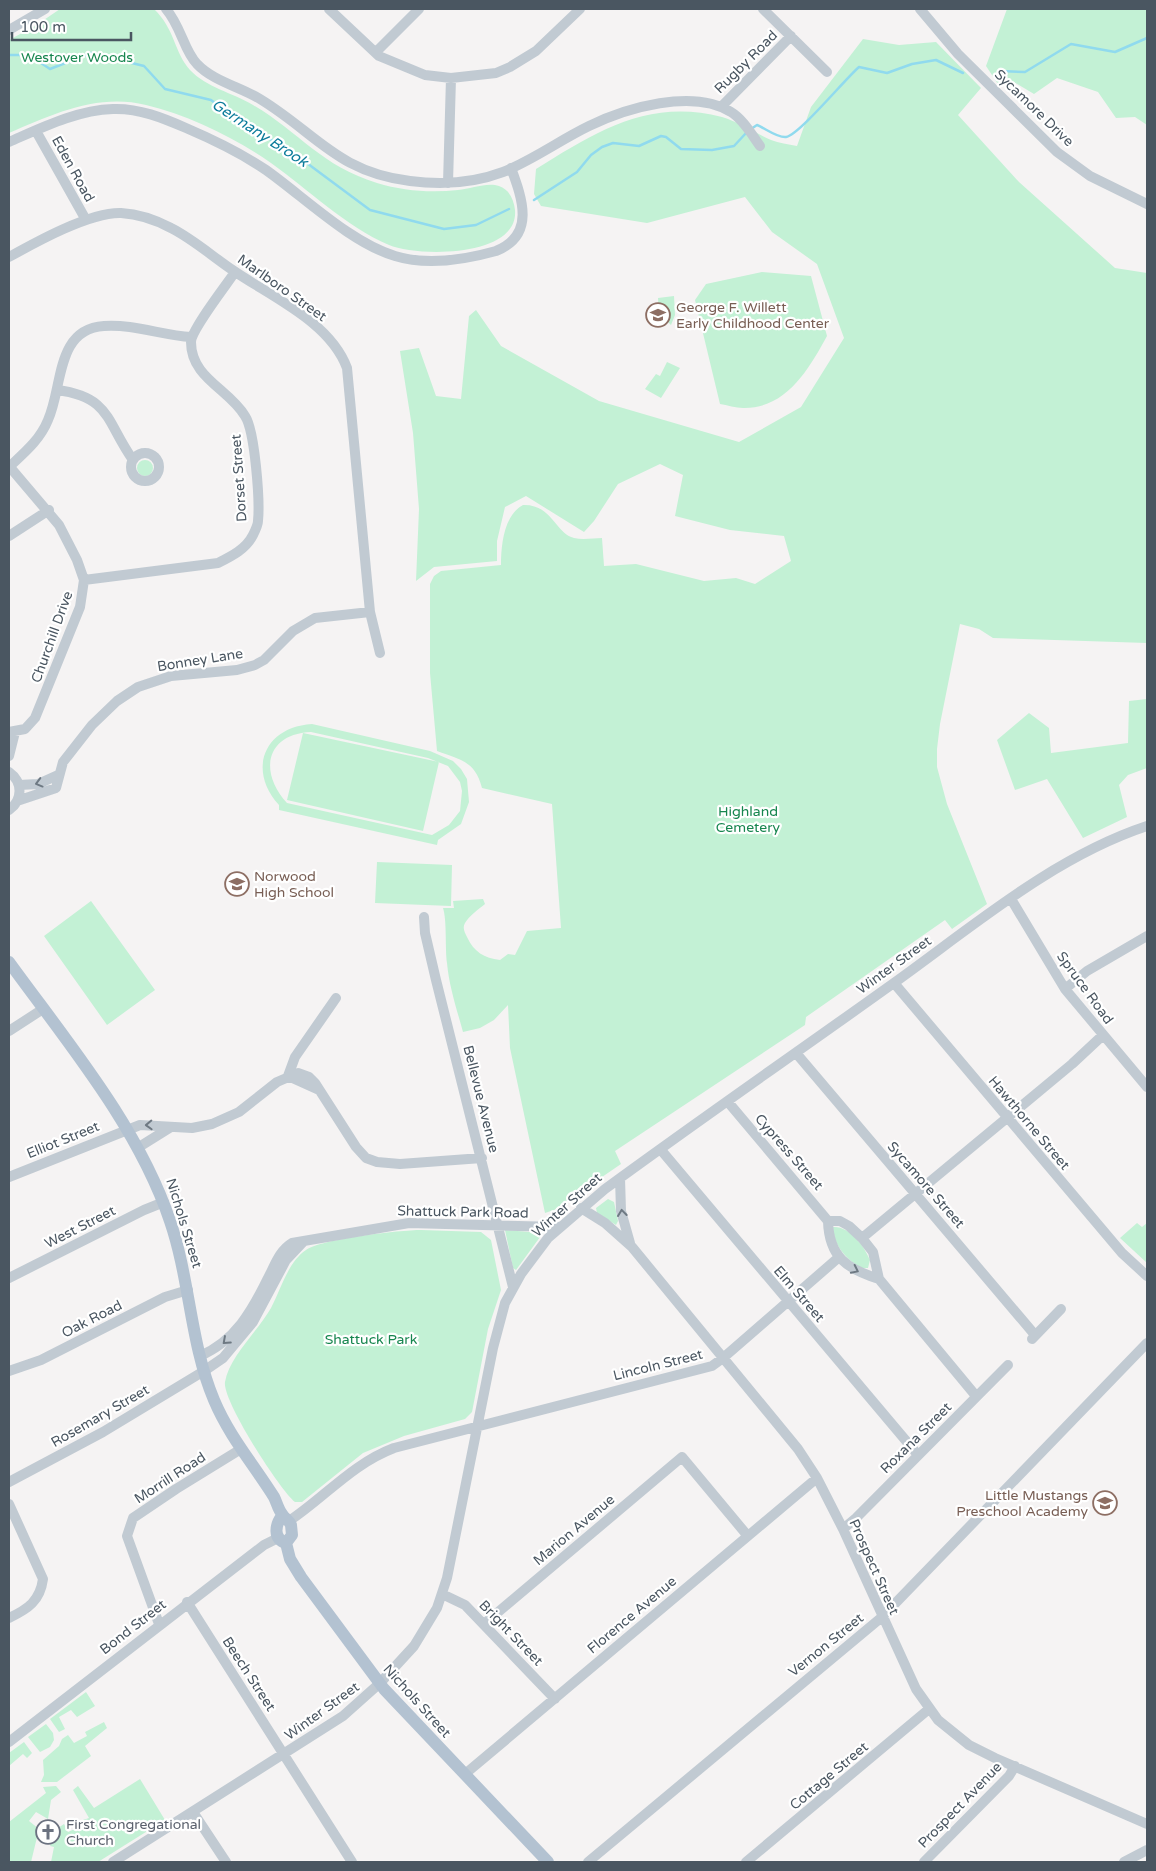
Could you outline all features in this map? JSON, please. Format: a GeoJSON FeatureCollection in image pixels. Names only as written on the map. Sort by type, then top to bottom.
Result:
{"type":"FeatureCollection","features":[{"type":"Feature","properties":{"kind":"main road","name":"Nichols Street"},"geometry":{"type":"LineString","coordinates":[[9,962],[127,1128],[139,1148],[164,1202],[181,1256],[204,1371],[220,1413],[286,1519],[277,1524],[290,1560],[380,1684],[548,1862]]}},
{"type":"Feature","properties":{"kind":"street"},"geometry":{"type":"LineString","coordinates":[[9,30],[45,9]]}},
{"type":"Feature","properties":{"kind":"street"},"geometry":{"type":"LineString","coordinates":[[166,9],[180,28],[189,51],[199,66],[265,102],[331,153],[358,167],[388,177],[420,182],[476,179],[511,168],[589,126],[630,110],[681,101],[698,101],[721,106],[732,112],[758,143]]}},
{"type":"Feature","properties":{"kind":"street"},"geometry":{"type":"LineString","coordinates":[[329,9],[380,56],[425,75],[451,78],[488,74],[510,67],[536,51],[580,9]]}},
{"type":"Feature","properties":{"kind":"street"},"geometry":{"type":"LineString","coordinates":[[376,52],[419,9]]}},
{"type":"Feature","properties":{"kind":"street"},"geometry":{"type":"LineString","coordinates":[[763,9],[827,72]]}},
{"type":"Feature","properties":{"kind":"street","name":"Sycamore Drive"},"geometry":{"type":"LineString","coordinates":[[920,9],[958,54],[1057,152],[1090,176],[1147,204]]}},
{"type":"Feature","properties":{"kind":"street","name":"Rugby Road"},"geometry":{"type":"LineString","coordinates":[[721,106],[791,36]]}},
{"type":"Feature","properties":{"kind":"street"},"geometry":{"type":"LineString","coordinates":[[448,182],[451,78]]}},
{"type":"Feature","properties":{"kind":"street"},"geometry":{"type":"LineString","coordinates":[[9,142],[73,117],[104,110],[132,110],[160,118],[212,140],[256,163],[344,228],[377,249],[402,258],[428,262],[496,251],[515,236],[522,225],[524,211],[511,168]]}},
{"type":"Feature","properties":{"kind":"street","name":"Eden Road"},"geometry":{"type":"LineString","coordinates":[[36,131],[86,220]]}},
{"type":"Feature","properties":{"kind":"street","name":"Marlboro Street"},"geometry":{"type":"LineString","coordinates":[[9,257],[86,220],[120,213],[158,222],[173,229],[307,320],[342,355],[348,378],[370,612],[380,653]]}},
{"type":"Feature","properties":{"kind":"street"},"geometry":{"type":"LineString","coordinates":[[9,467],[35,443],[43,431],[53,410],[63,359],[73,340],[92,328],[123,326],[170,336],[191,337],[236,272]]}},
{"type":"Feature","properties":{"kind":"street","name":"Dorset Street"},"geometry":{"type":"LineString","coordinates":[[84,580],[218,563],[238,552],[252,536],[258,522],[250,427],[246,416],[238,406],[197,367],[192,353],[191,337]]}},
{"type":"Feature","properties":{"kind":"street"},"geometry":{"type":"LineString","coordinates":[[57,390],[83,395],[100,405],[133,460]]}},
{"type":"Feature","properties":{"kind":"street","name":"Churchill Drive"},"geometry":{"type":"LineString","coordinates":[[9,467],[48,510],[71,548],[84,580],[80,607],[38,712],[29,726],[11,732]]}},
{"type":"Feature","properties":{"kind":"street"},"geometry":{"type":"LineString","coordinates":[[9,536],[48,510]]}},
{"type":"Feature","properties":{"kind":"street","name":"Bonney Lane"},"geometry":{"type":"LineString","coordinates":[[17,801],[56,788],[63,762],[92,725],[117,701],[138,687],[171,676],[237,670],[255,665],[264,660],[293,631],[315,618],[370,612]]}},
{"type":"Feature","properties":{"kind":"street"},"geometry":{"type":"LineString","coordinates":[[9,756],[11,732]]}},
{"type":"Feature","properties":{"kind":"street"},"geometry":{"type":"LineString","coordinates":[[9,772],[19,785],[17,801],[9,810]]}},
{"type":"Feature","properties":{"kind":"street"},"geometry":{"type":"LineString","coordinates":[[19,785],[38,784],[58,775]]}},
{"type":"Feature","properties":{"kind":"street","name":"Winter Street"},"geometry":{"type":"LineString","coordinates":[[113,1862],[343,1716],[380,1684],[414,1646],[430,1621],[442,1594],[451,1564],[499,1323],[513,1287],[538,1250],[559,1227],[620,1178],[1011,899],[1070,860],[1115,838],[1147,826]]}},
{"type":"Feature","properties":{"kind":"street","name":"Spruce Road"},"geometry":{"type":"LineString","coordinates":[[1011,899],[1065,989],[1102,1036],[1147,1087]]}},
{"type":"Feature","properties":{"kind":"street","name":"Bellevue Avenue"},"geometry":{"type":"LineString","coordinates":[[424,917],[436,980],[513,1287]]}},
{"type":"Feature","properties":{"kind":"street"},"geometry":{"type":"LineString","coordinates":[[1065,989],[1087,971],[1147,936]]}},
{"type":"Feature","properties":{"kind":"street","name":"Hawthorne Street"},"geometry":{"type":"LineString","coordinates":[[894,983],[1005,1118],[1122,1253],[1147,1276]]}},
{"type":"Feature","properties":{"kind":"street"},"geometry":{"type":"LineString","coordinates":[[336,998],[295,1057],[288,1076],[319,1090],[337,1114],[356,1147],[366,1158],[377,1162],[400,1164],[482,1158]]}},
{"type":"Feature","properties":{"kind":"street"},"geometry":{"type":"LineString","coordinates":[[9,1032],[43,1009]]}},
{"type":"Feature","properties":{"kind":"street"},"geometry":{"type":"LineString","coordinates":[[862,1238],[1072,1064],[1102,1036]]}},
{"type":"Feature","properties":{"kind":"street","name":"Sycamore Street"},"geometry":{"type":"LineString","coordinates":[[796,1053],[916,1193],[1033,1337],[1061,1309]]}},
{"type":"Feature","properties":{"kind":"street","name":"Elliot Street"},"geometry":{"type":"LineString","coordinates":[[9,1177],[127,1128],[150,1124],[171,1127],[202,1127],[222,1120],[240,1112],[277,1082],[288,1076]]}},
{"type":"Feature","properties":{"kind":"street","name":"Cypress Street"},"geometry":{"type":"LineString","coordinates":[[728,1102],[828,1221],[828,1231],[838,1258]]}},
{"type":"Feature","properties":{"kind":"street"},"geometry":{"type":"LineString","coordinates":[[139,1148],[171,1127]]}},
{"type":"Feature","properties":{"kind":"street","name":"Elm Street"},"geometry":{"type":"LineString","coordinates":[[661,1150],[918,1454]]}},
{"type":"Feature","properties":{"kind":"street","name":"Prospect Street"},"geometry":{"type":"LineString","coordinates":[[620,1178],[622,1218],[632,1247]]}},
{"type":"Feature","properties":{"kind":"street","name":"West Street"},"geometry":{"type":"LineString","coordinates":[[9,1278],[144,1210],[164,1202]]}},
{"type":"Feature","properties":{"kind":"street","name":"Prospect Street"},"geometry":{"type":"LineString","coordinates":[[581,1208],[605,1223],[632,1247],[798,1449],[817,1478],[843,1529],[916,1689],[929,1709],[947,1729],[969,1744],[1015,1766],[1147,1824]]}},
{"type":"Feature","properties":{"kind":"street"},"geometry":{"type":"LineString","coordinates":[[828,1221],[840,1222],[849,1226],[862,1238],[872,1252],[879,1279],[976,1396]]}},
{"type":"Feature","properties":{"kind":"street","name":"Shattuck Park Road"},"geometry":{"type":"LineString","coordinates":[[200,1356],[217,1349],[234,1333],[289,1255],[308,1239],[409,1223],[559,1227]]}},
{"type":"Feature","properties":{"kind":"street"},"geometry":{"type":"LineString","coordinates":[[838,1258],[860,1274],[879,1279]]}},
{"type":"Feature","properties":{"kind":"street","name":"Lincoln Street"},"geometry":{"type":"LineString","coordinates":[[478,1425],[705,1368],[723,1358],[838,1258]]}},
{"type":"Feature","properties":{"kind":"street","name":"Shattuck Park Road"},"geometry":{"type":"LineString","coordinates":[[204,1371],[223,1358],[242,1338],[258,1314],[271,1281]]}},
{"type":"Feature","properties":{"kind":"street","name":"Oak Road"},"geometry":{"type":"LineString","coordinates":[[9,1371],[41,1360],[165,1297],[188,1290]]}},
{"type":"Feature","properties":{"kind":"street","name":"Vernon Street"},"geometry":{"type":"LineString","coordinates":[[588,1862],[882,1617],[1147,1343]]}},
{"type":"Feature","properties":{"kind":"street","name":"Roxana Street"},"geometry":{"type":"LineString","coordinates":[[843,1529],[1008,1365]]}},
{"type":"Feature","properties":{"kind":"street","name":"Rosemary Street"},"geometry":{"type":"LineString","coordinates":[[9,1482],[103,1432],[204,1371]]}},
{"type":"Feature","properties":{"kind":"street"},"geometry":{"type":"LineString","coordinates":[[286,1519],[367,1460],[406,1444],[478,1425]]}},
{"type":"Feature","properties":{"kind":"street","name":"Morrill Road"},"geometry":{"type":"LineString","coordinates":[[159,1624],[127,1536],[133,1518],[176,1488],[241,1449]]}},
{"type":"Feature","properties":{"kind":"street","name":"Marion Avenue"},"geometry":{"type":"LineString","coordinates":[[484,1624],[682,1457],[748,1536]]}},
{"type":"Feature","properties":{"kind":"street","name":"Florence Avenue"},"geometry":{"type":"LineString","coordinates":[[465,1774],[817,1478]]}},
{"type":"Feature","properties":{"kind":"street"},"geometry":{"type":"LineString","coordinates":[[9,1504],[41,1571],[42,1586],[35,1602],[29,1608],[9,1618]]}},
{"type":"Feature","properties":{"kind":"street","name":"Bond Street"},"geometry":{"type":"LineString","coordinates":[[9,1742],[264,1544],[282,1541]]}},
{"type":"Feature","properties":{"kind":"street","name":"Bright Street"},"geometry":{"type":"LineString","coordinates":[[442,1594],[465,1605],[554,1699]]}},
{"type":"Feature","properties":{"kind":"street","name":"Beech Street"},"geometry":{"type":"LineString","coordinates":[[187,1602],[352,1862]]}},
{"type":"Feature","properties":{"kind":"street","name":"Cottage Street"},"geometry":{"type":"LineString","coordinates":[[746,1862],[929,1709]]}},
{"type":"Feature","properties":{"kind":"street","name":"Prospect Avenue"},"geometry":{"type":"LineString","coordinates":[[924,1862],[1009,1776],[1015,1766]]}},
{"type":"Feature","properties":{"kind":"street"},"geometry":{"type":"LineString","coordinates":[[193,1812],[226,1862]]}},
{"type":"Feature","properties":{"kind":"street"},"geometry":{"type":"LineString","coordinates":[[1124,1862],[1147,1850]]}},
{"type":"Feature","properties":{"kind":"green space","name":"Westover Woods"},"geometry":{"type":"Polygon","coordinates":[[[60,9],[154,9],[166,24],[185,63],[196,76],[269,115],[325,158],[357,176],[387,186],[407,190],[438,191],[489,185],[503,187],[510,195],[515,210],[512,226],[501,237],[484,245],[464,250],[421,251],[389,245],[342,218],[271,163],[242,145],[195,121],[146,105],[111,102],[76,107],[9,133],[9,40],[35,26],[60,9]]]}},
{"type":"Feature","properties":{"kind":"green space"},"geometry":{"type":"Polygon","coordinates":[[[1007,9],[1147,9],[1147,125],[1135,117],[1116,118],[1098,92],[1057,78],[1034,94],[1012,81],[998,84],[986,66],[1007,9]]]}},
{"type":"Feature","properties":{"kind":"green space","name":"Highland Cemetery"},"geometry":{"type":"Polygon","coordinates":[[[863,39],[899,45],[936,42],[981,88],[958,115],[1019,182],[1115,268],[1147,273],[1147,643],[993,638],[979,629],[960,624],[940,724],[937,767],[947,804],[987,904],[952,929],[945,920],[806,1017],[805,1025],[615,1151],[621,1164],[554,1210],[545,1213],[510,1048],[508,1005],[494,1020],[480,1028],[463,1032],[448,972],[443,908],[454,908],[453,901],[483,899],[485,904],[467,920],[464,930],[476,950],[484,956],[494,959],[500,960],[508,954],[515,955],[527,931],[561,928],[552,804],[482,788],[479,779],[471,767],[460,760],[437,751],[430,673],[430,584],[434,576],[441,571],[501,565],[505,531],[512,516],[523,505],[541,509],[562,531],[574,538],[602,538],[604,566],[636,564],[704,581],[736,578],[755,584],[791,561],[784,536],[730,530],[675,516],[683,475],[660,464],[618,484],[594,521],[584,532],[526,496],[505,507],[497,541],[497,561],[434,567],[416,581],[419,509],[413,433],[400,351],[419,348],[436,396],[461,399],[469,316],[476,310],[501,346],[599,401],[739,442],[801,407],[844,338],[817,264],[772,232],[745,197],[647,223],[541,206],[534,194],[536,169],[602,131],[646,115],[670,112],[695,112],[722,117],[771,140],[797,146],[811,107],[863,39]]]}},
{"type":"Feature","properties":{"kind":"green space"},"geometry":{"type":"Polygon","coordinates":[[[762,272],[811,276],[827,336],[804,374],[784,394],[772,402],[758,407],[740,408],[720,404],[695,300],[706,284],[762,272]]]}},
{"type":"Feature","properties":{"kind":"green space"},"geometry":{"type":"Polygon","coordinates":[[[674,296],[675,315],[671,325],[659,313],[658,298],[674,296]]]}},
{"type":"Feature","properties":{"kind":"green space"},"geometry":{"type":"Polygon","coordinates":[[[667,362],[680,368],[661,398],[645,389],[656,374],[660,376],[667,362]]]}},
{"type":"Feature","properties":{"kind":"green space"},"geometry":{"type":"Polygon","coordinates":[[[142,460],[148,460],[153,465],[151,474],[142,476],[137,471],[137,465],[142,460]]]}},
{"type":"Feature","properties":{"kind":"green space"},"geometry":{"type":"Polygon","coordinates":[[[1147,699],[1147,768],[1128,775],[1119,785],[1127,817],[1083,838],[1047,779],[1015,790],[997,740],[1029,713],[1049,728],[1051,753],[1128,743],[1129,701],[1147,699]]]}},
{"type":"Feature","properties":{"kind":"green space"},"geometry":{"type":"Polygon","coordinates":[[[312,724],[430,751],[453,761],[467,779],[469,802],[461,824],[438,840],[437,845],[279,810],[279,805],[269,792],[264,778],[263,765],[266,752],[272,742],[282,733],[295,727],[312,724]],[[311,732],[296,734],[284,740],[276,747],[271,757],[270,768],[272,780],[287,803],[432,835],[449,825],[460,811],[462,791],[460,782],[448,766],[428,758],[311,732]]]}},
{"type":"Feature","properties":{"kind":"green space"},"geometry":{"type":"Polygon","coordinates":[[[303,733],[439,762],[423,831],[287,800],[303,733]]]}},
{"type":"Feature","properties":{"kind":"green space"},"geometry":{"type":"Polygon","coordinates":[[[377,862],[452,865],[451,906],[375,903],[377,862]]]}},
{"type":"Feature","properties":{"kind":"green space"},"geometry":{"type":"Polygon","coordinates":[[[91,901],[155,990],[107,1025],[44,936],[91,901]]]}},
{"type":"Feature","properties":{"kind":"green space"},"geometry":{"type":"Polygon","coordinates":[[[608,1199],[614,1202],[618,1221],[616,1225],[597,1213],[596,1208],[608,1199]]]}},
{"type":"Feature","properties":{"kind":"green space"},"geometry":{"type":"Polygon","coordinates":[[[1137,1223],[1142,1227],[1147,1223],[1147,1263],[1120,1238],[1137,1223]]]}},
{"type":"Feature","properties":{"kind":"green space"},"geometry":{"type":"Polygon","coordinates":[[[833,1227],[845,1230],[856,1238],[870,1260],[868,1268],[860,1268],[845,1255],[838,1245],[833,1227]]]}},
{"type":"Feature","properties":{"kind":"green space","name":"Shattuck Park"},"geometry":{"type":"Polygon","coordinates":[[[421,1230],[481,1232],[491,1240],[501,1290],[488,1329],[472,1412],[465,1419],[404,1436],[363,1453],[302,1502],[295,1502],[265,1463],[232,1407],[226,1392],[225,1382],[232,1363],[271,1308],[294,1261],[306,1250],[327,1242],[343,1239],[379,1233],[421,1230]]]}},
{"type":"Feature","properties":{"kind":"green space"},"geometry":{"type":"Polygon","coordinates":[[[505,1230],[543,1233],[516,1270],[513,1268],[505,1230]]]}},
{"type":"Feature","properties":{"kind":"green space"},"geometry":{"type":"Polygon","coordinates":[[[86,1692],[95,1706],[77,1717],[71,1710],[59,1717],[65,1729],[59,1732],[50,1719],[86,1692]]]}},
{"type":"Feature","properties":{"kind":"green space"},"geometry":{"type":"Polygon","coordinates":[[[104,1722],[107,1728],[85,1746],[91,1756],[57,1782],[41,1782],[44,1775],[43,1760],[59,1746],[62,1739],[68,1735],[74,1743],[87,1736],[85,1732],[104,1722]]]}},
{"type":"Feature","properties":{"kind":"green space"},"geometry":{"type":"Polygon","coordinates":[[[46,1724],[53,1733],[54,1740],[50,1747],[40,1752],[28,1737],[46,1724]]]}},
{"type":"Feature","properties":{"kind":"green space"},"geometry":{"type":"Polygon","coordinates":[[[24,1742],[32,1753],[27,1758],[23,1754],[9,1766],[9,1753],[24,1742]]]}},
{"type":"Feature","properties":{"kind":"green space"},"geometry":{"type":"Polygon","coordinates":[[[140,1779],[165,1820],[98,1862],[51,1862],[54,1847],[50,1846],[58,1828],[64,1824],[68,1832],[84,1825],[83,1820],[89,1818],[73,1790],[78,1786],[94,1808],[140,1779]]]}},
{"type":"Feature","properties":{"kind":"green space"},"geometry":{"type":"Polygon","coordinates":[[[56,1786],[61,1792],[51,1800],[48,1819],[36,1812],[29,1821],[39,1829],[31,1862],[9,1862],[9,1822],[46,1793],[43,1787],[56,1786]]]}},
{"type":"Feature","properties":{"kind":"waterway","name":"Germany Brook"},"geometry":{"type":"LineString","coordinates":[[1000,71],[1025,72],[1071,44],[1115,52],[1147,38]]}},
{"type":"Feature","properties":{"kind":"waterway","name":"Germany Brook"},"geometry":{"type":"LineString","coordinates":[[9,55],[29,55],[50,69],[91,53],[144,66],[165,89],[211,100],[239,121],[292,152],[370,210],[444,229],[476,225],[509,209]]}},
{"type":"Feature","properties":{"kind":"waterway","name":"Germany Brook"},"geometry":{"type":"LineString","coordinates":[[751,129],[757,125],[782,137],[792,134],[859,67],[887,73],[912,64],[936,60],[963,73]]}},
{"type":"Feature","properties":{"kind":"waterway","name":"Germany Brook"},"geometry":{"type":"LineString","coordinates":[[534,200],[577,172],[591,155],[602,147],[613,143],[639,146],[661,136],[666,137],[681,149],[712,150],[734,146],[747,132]]}},
{"type":"Feature","properties":{"kind":"place","name":"George F. Willett Early Childhood Center"},"geometry":{"type":"Point","coordinates":[658,315]}},
{"type":"Feature","properties":{"kind":"place","name":"Norwood High School"},"geometry":{"type":"Point","coordinates":[237,884]}},
{"type":"Feature","properties":{"kind":"place","name":"Little Mustangs Preschool Academy"},"geometry":{"type":"Point","coordinates":[1105,1503]}},
{"type":"Feature","properties":{"kind":"place","name":"First Congregational Church"},"geometry":{"type":"Point","coordinates":[48,1832]}}]}
